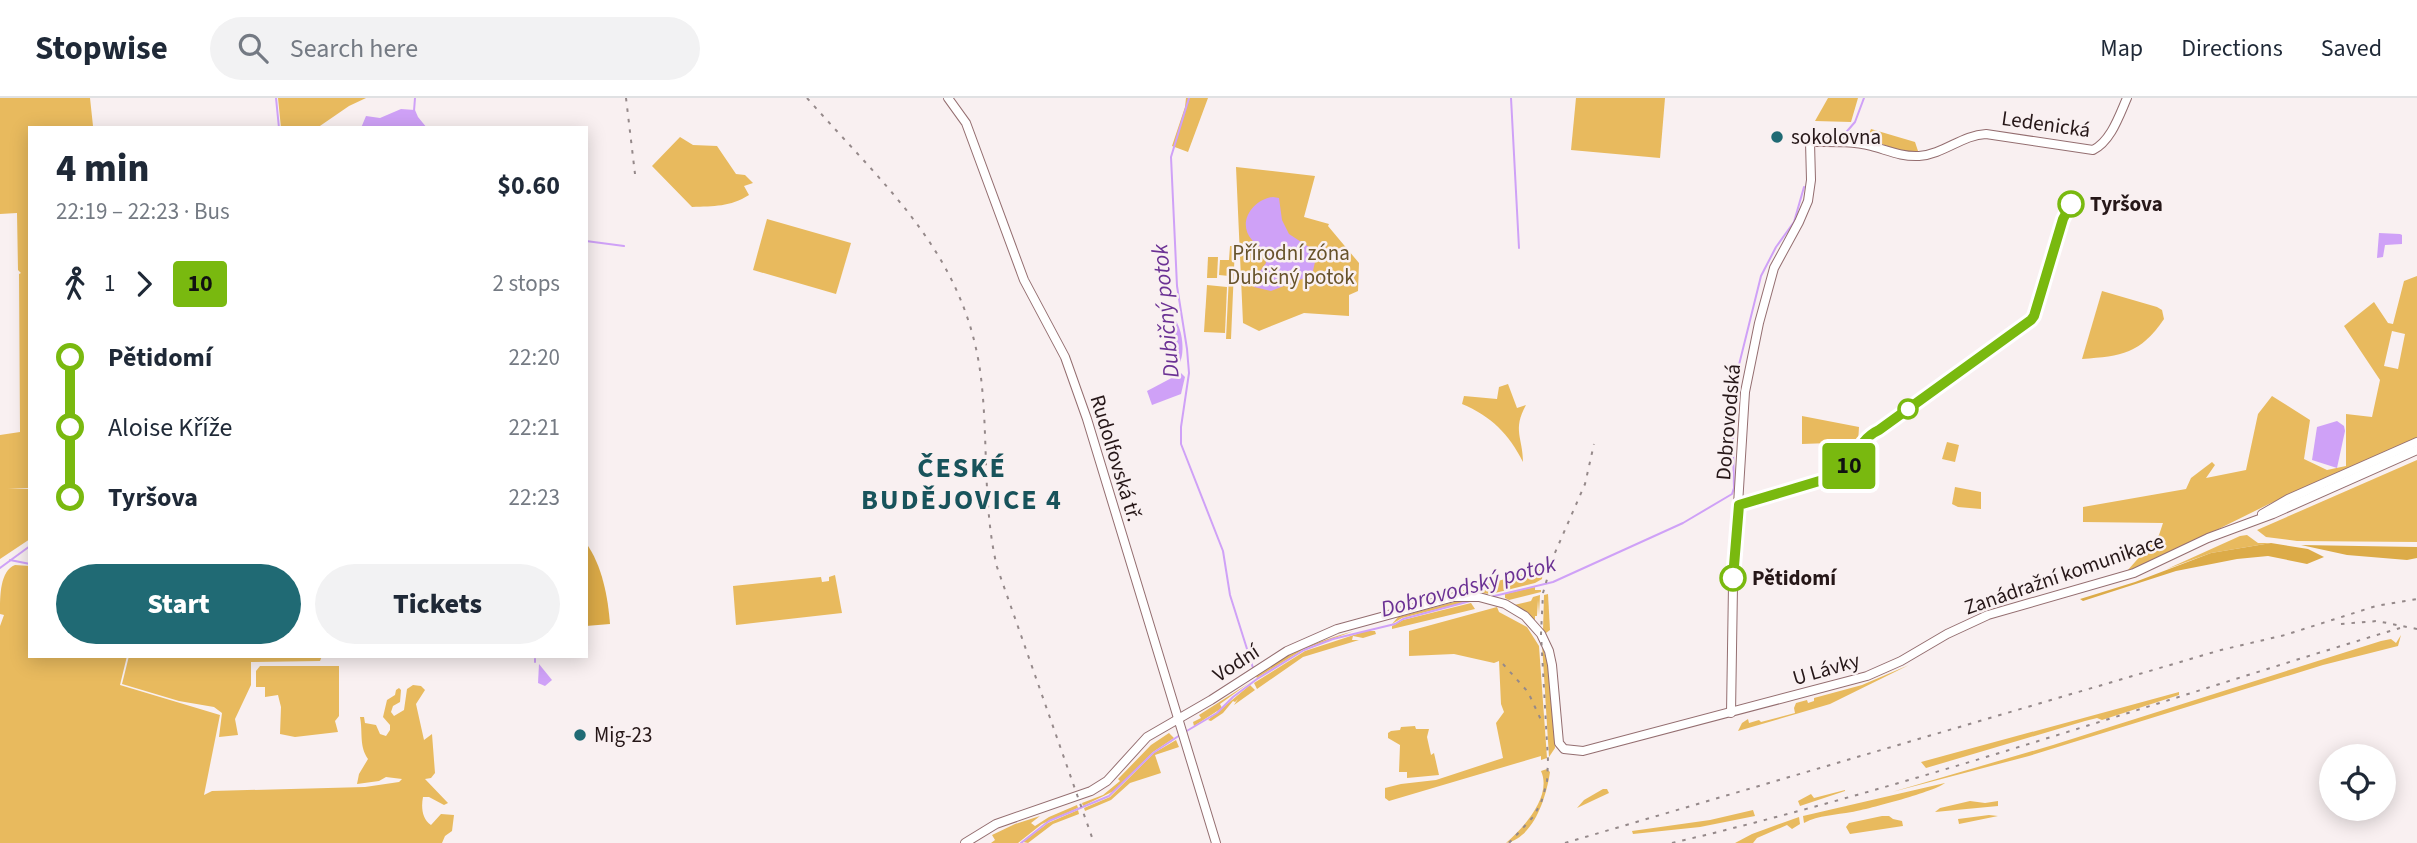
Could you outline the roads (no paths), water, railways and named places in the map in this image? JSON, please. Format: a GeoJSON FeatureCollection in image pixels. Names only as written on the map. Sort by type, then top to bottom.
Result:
{"type":"FeatureCollection","features":[{"type":"Feature","properties":{"kind":"main road","name":"Ledenická"},"geometry":{"type":"LineString","coordinates":[[1810,142],[1869,145],[1896,154],[1919,156],[1945,150],[1971,136],[1986,134],[2093,150],[2100,147],[2108,136],[2127,98]]}},
{"type":"Feature","properties":{"kind":"main road","name":"Rudolfovská tř."},"geometry":{"type":"LineString","coordinates":[[949,99],[966,123],[1024,280],[1065,357],[1087,419],[1216,843]]}},
{"type":"Feature","properties":{"kind":"main road","name":"Dobrovodská"},"geometry":{"type":"LineString","coordinates":[[1731,712],[1732,585],[1745,392],[1774,268],[1808,201],[1810,142]]}},
{"type":"Feature","properties":{"kind":"main road","name":"Zanádražní komunikace"},"geometry":{"type":"LineString","coordinates":[[1925,646],[1988,615],[2134,573],[2254,519],[2288,499],[2417,442]]}},
{"type":"Feature","properties":{"kind":"main road","name":"Zanádražní komunikace"},"geometry":{"type":"LineString","coordinates":[[2254,519],[2273,514],[2417,450]]}},
{"type":"Feature","properties":{"kind":"main road","name":"Vodní"},"geometry":{"type":"LineString","coordinates":[[965,843],[996,824],[1091,791],[1107,781],[1147,737],[1181,727],[1249,674],[1295,647],[1337,629],[1454,597],[1479,597],[1500,602],[1525,616],[1545,640],[1553,673],[1556,731],[1559,743],[1564,749],[1583,751],[1731,712]]}},
{"type":"Feature","properties":{"kind":"main road","name":"U Lávky"},"geometry":{"type":"LineString","coordinates":[[1731,712],[1867,676],[1902,661],[1925,646]]}},
{"type":"Feature","properties":{"kind":"waterway"},"geometry":{"type":"LineString","coordinates":[[276,98],[279,126]]}},
{"type":"Feature","properties":{"kind":"waterway"},"geometry":{"type":"LineString","coordinates":[[414,111],[415,98]]}},
{"type":"Feature","properties":{"kind":"waterway","name":"Dubičný potok"},"geometry":{"type":"LineString","coordinates":[[1189,98],[1171,157],[1177,286],[1189,373],[1181,444],[1223,551],[1230,595],[1253,668]]}},
{"type":"Feature","properties":{"kind":"waterway"},"geometry":{"type":"LineString","coordinates":[[1511,98],[1519,248]]}},
{"type":"Feature","properties":{"kind":"waterway","name":"Dobrovodský potok"},"geometry":{"type":"LineString","coordinates":[[1842,137],[1855,122],[1864,98]]}},
{"type":"Feature","properties":{"kind":"waterway","name":"Dobrovodský potok"},"geometry":{"type":"LineString","coordinates":[[1490,597],[1553,582],[1683,523],[1732,494],[1734,385],[1761,276],[1776,247],[1794,222],[1804,187]]}},
{"type":"Feature","properties":{"kind":"waterway"},"geometry":{"type":"LineString","coordinates":[[588,241],[624,246]]}},
{"type":"Feature","properties":{"kind":"waterway"},"geometry":{"type":"LineString","coordinates":[[0,568],[28,547]]}},
{"type":"Feature","properties":{"kind":"waterway"},"geometry":{"type":"LineString","coordinates":[[10,560],[28,564]]}},
{"type":"Feature","properties":{"kind":"waterway","name":"Dobrovodský potok"},"geometry":{"type":"LineString","coordinates":[[1185,732],[1217,713],[1257,679],[1304,650],[1333,639],[1474,600]]}},
{"type":"Feature","properties":{"kind":"waterway","name":"Dobrovodský potok"},"geometry":{"type":"LineString","coordinates":[[1021,843],[1049,821],[1109,796],[1153,753],[1180,735]]}},
{"type":"Feature","properties":{"kind":"railway"},"geometry":{"type":"LineString","coordinates":[[626,98],[635,174]]}},
{"type":"Feature","properties":{"kind":"railway"},"geometry":{"type":"LineString","coordinates":[[807,98],[920,228],[961,300],[974,341],[982,387],[988,500],[997,567],[1094,843]]}},
{"type":"Feature","properties":{"kind":"railway"},"geometry":{"type":"LineString","coordinates":[[1509,843],[1533,817],[1541,803],[1547,782],[1541,634],[1543,593],[1554,555],[1585,484],[1594,444]]}},
{"type":"Feature","properties":{"kind":"railway"},"geometry":{"type":"LineString","coordinates":[[1565,843],[2221,650],[2285,635],[2376,606],[2417,599]]}},
{"type":"Feature","properties":{"kind":"railway"},"geometry":{"type":"LineString","coordinates":[[2341,624],[2377,621],[2417,629]]}},
{"type":"Feature","properties":{"kind":"railway"},"geometry":{"type":"LineString","coordinates":[[1672,843],[1947,769],[2400,628]]}},
{"type":"Feature","properties":{"kind":"railway"},"geometry":{"type":"LineString","coordinates":[[1503,664],[1528,692],[1542,722]]}},
{"type":"Feature","properties":{"kind":"place","name":"sokolovna"},"geometry":{"type":"Point","coordinates":[1777,137]}},
{"type":"Feature","properties":{"kind":"place","name":"Tyršova"},"geometry":{"type":"Point","coordinates":[2071,204]}},
{"type":"Feature","properties":{"kind":"place","name":"Pětidomí"},"geometry":{"type":"Point","coordinates":[1733,578]}},
{"type":"Feature","properties":{"kind":"place","name":"Mig-23"},"geometry":{"type":"Point","coordinates":[580,735]}},
{"type":"Feature","properties":{"kind":"district","name":"ČESKÉ BUDĚJOVICE 4"},"geometry":{"type":"Point","coordinates":[962,483]}},
{"type":"Feature","properties":{"kind":"park label","name":"Přírodní zóna Dubičný potok"},"geometry":{"type":"Point","coordinates":[1291,265]}}]}
